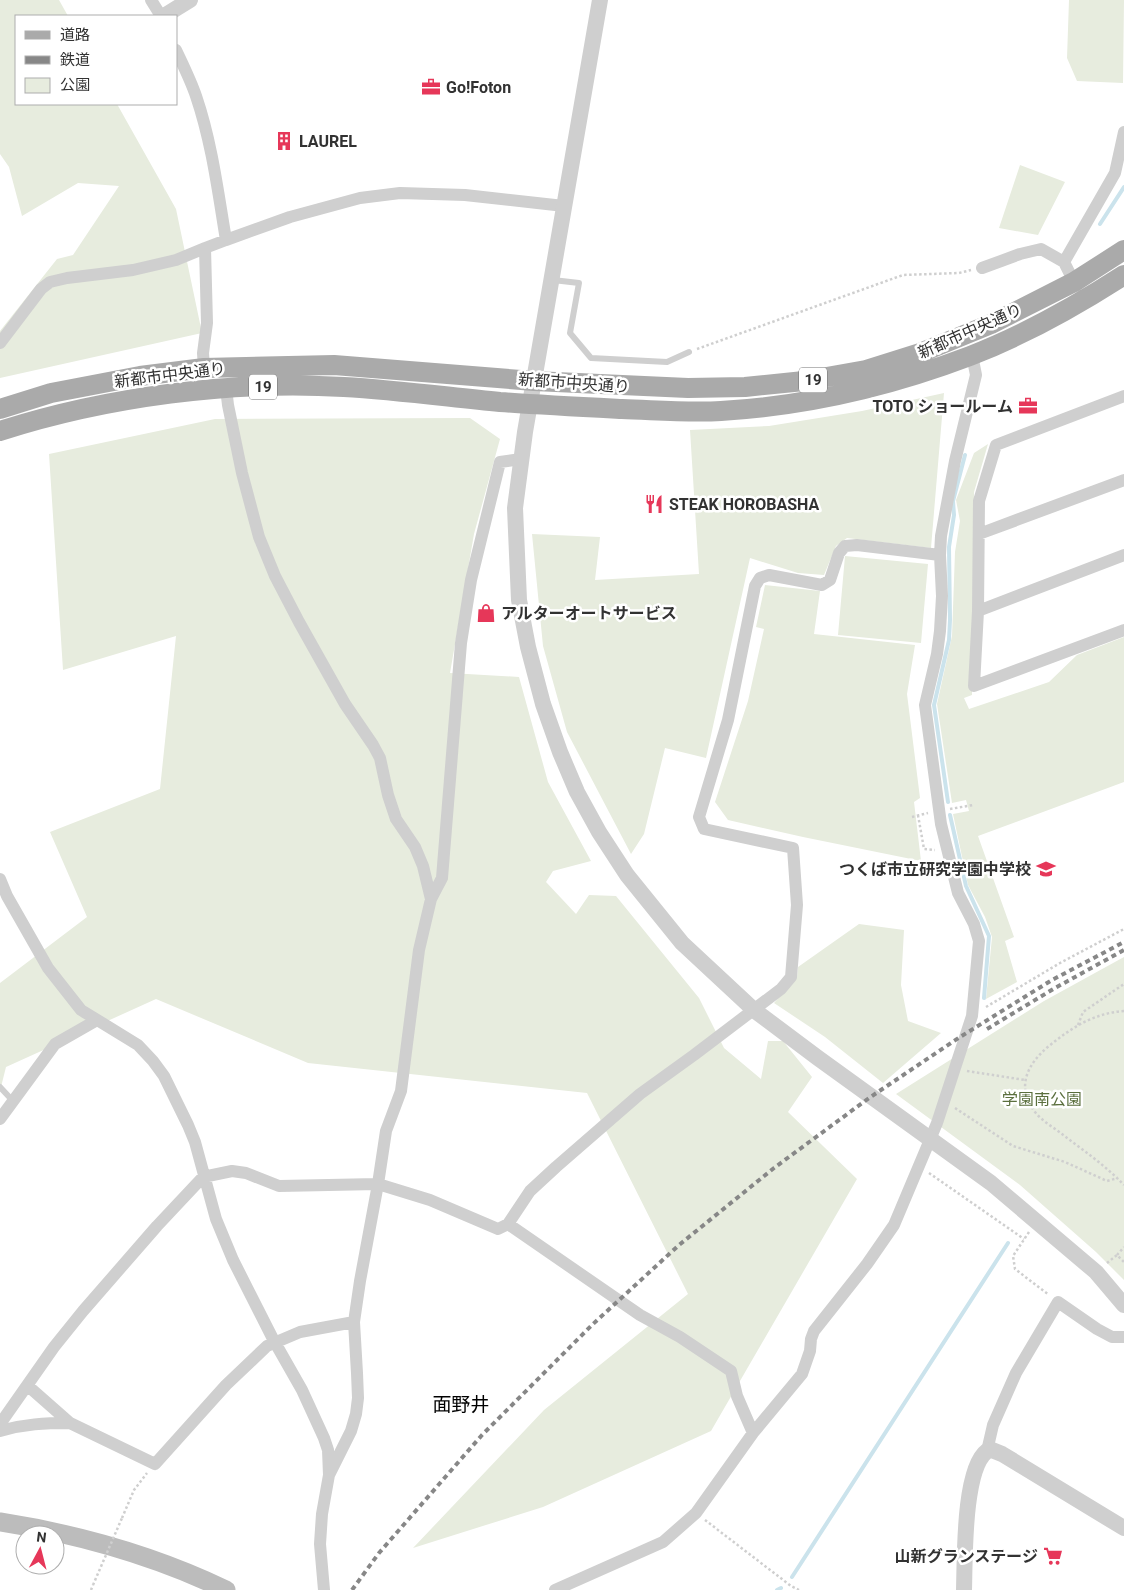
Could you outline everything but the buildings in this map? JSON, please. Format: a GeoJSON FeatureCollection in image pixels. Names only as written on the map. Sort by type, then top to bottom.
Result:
{"type":"FeatureCollection","features":[{"type":"Feature","properties":{"kind":"main road","name":"新都市中央通り"},"geometry":{"type":"LineString","coordinates":[[0,409],[51,393],[140,376],[204,368],[334,366],[629,387],[745,387],[804,381],[858,372],[920,353],[991,324],[1074,282],[1124,250]]}},
{"type":"Feature","properties":{"kind":"main road","name":"新都市中央通り"},"geometry":{"type":"LineString","coordinates":[[0,431],[89,408],[161,395],[226,388],[342,387],[530,404],[658,410],[721,411],[810,400],[866,388],[972,355],[1072,306],[1124,275]]}},
{"type":"Feature","properties":{"kind":"main road"},"geometry":{"type":"LineString","coordinates":[[0,1522],[88,1540],[135,1554],[180,1570],[226,1590]]}},
{"type":"Feature","properties":{"kind":"street"},"geometry":{"type":"LineString","coordinates":[[151,0],[162,15]]}},
{"type":"Feature","properties":{"kind":"street"},"geometry":{"type":"LineString","coordinates":[[165,15],[190,0]]}},
{"type":"Feature","properties":{"kind":"street"},"geometry":{"type":"LineString","coordinates":[[600,0],[530,404],[515,508],[519,600],[530,656],[543,704],[560,752],[577,792],[626,875],[682,943],[754,1010],[991,1183],[1096,1272],[1124,1305]]}},
{"type":"Feature","properties":{"kind":"street"},"geometry":{"type":"LineString","coordinates":[[178,55],[196,96],[208,136],[226,240]]}},
{"type":"Feature","properties":{"kind":"street"},"geometry":{"type":"LineString","coordinates":[[1064,262],[1115,173],[1124,132]]}},
{"type":"Feature","properties":{"kind":"street"},"geometry":{"type":"LineString","coordinates":[[0,343],[36,295],[50,282],[67,278],[133,270],[176,260],[290,217],[360,198],[400,193],[465,195],[564,206]]}},
{"type":"Feature","properties":{"kind":"street"},"geometry":{"type":"LineString","coordinates":[[204,368],[203,353],[207,323],[205,248]]}},
{"type":"Feature","properties":{"kind":"street"},"geometry":{"type":"LineString","coordinates":[[982,268],[1020,254],[1041,249],[1064,262],[1074,282]]}},
{"type":"Feature","properties":{"kind":"street"},"geometry":{"type":"LineString","coordinates":[[556,1590],[663,1542],[696,1513],[753,1432],[802,1374],[810,1351],[814,1331],[867,1264],[894,1225],[931,1140],[945,1101],[972,1016],[979,941],[974,924],[958,893],[942,824],[925,705],[937,654],[940,631],[942,596],[941,536],[955,461],[976,375],[972,355]]}},
{"type":"Feature","properties":{"kind":"street"},"geometry":{"type":"LineString","coordinates":[[226,388],[242,473],[262,545],[275,576],[299,622],[345,704],[380,758],[388,796],[396,819],[416,847],[424,866],[431,898]]}},
{"type":"Feature","properties":{"kind":"street"},"geometry":{"type":"LineString","coordinates":[[1124,396],[996,445],[978,501],[978,611],[974,686],[1124,630]]}},
{"type":"Feature","properties":{"kind":"street"},"geometry":{"type":"LineString","coordinates":[[329,1475],[351,1431],[356,1414],[358,1398],[354,1322],[360,1281],[386,1131],[401,1090],[419,950],[431,898],[442,878],[461,643],[471,580],[500,462],[521,459]]}},
{"type":"Feature","properties":{"kind":"street"},"geometry":{"type":"LineString","coordinates":[[979,534],[1124,480]]}},
{"type":"Feature","properties":{"kind":"street"},"geometry":{"type":"LineString","coordinates":[[0,1424],[54,1347],[83,1311],[157,1226],[203,1177],[232,1171],[246,1173],[280,1186],[378,1184],[430,1200],[498,1229],[508,1224],[530,1192],[563,1160],[640,1094],[780,989],[791,977],[797,905],[793,848],[704,829],[699,817],[728,720],[755,586],[760,578],[768,575],[822,584],[830,580],[840,553],[845,546],[857,545],[940,555]]}},
{"type":"Feature","properties":{"kind":"street"},"geometry":{"type":"LineString","coordinates":[[978,611],[1124,555]]}},
{"type":"Feature","properties":{"kind":"street"},"geometry":{"type":"LineString","coordinates":[[0,879],[7,896],[48,968],[81,1010],[138,1045],[164,1076],[188,1124],[195,1142],[216,1219],[233,1260],[274,1342],[302,1390],[328,1450],[329,1475],[322,1514],[320,1544],[324,1584],[312,1590]]}},
{"type":"Feature","properties":{"kind":"street"},"geometry":{"type":"LineString","coordinates":[[0,1119],[55,1044],[97,1020]]}},
{"type":"Feature","properties":{"kind":"street"},"geometry":{"type":"LineString","coordinates":[[508,1224],[640,1315],[680,1337],[731,1371],[737,1396],[753,1432]]}},
{"type":"Feature","properties":{"kind":"street"},"geometry":{"type":"LineString","coordinates":[[964,1590],[965,1542],[969,1504],[979,1459],[987,1451],[993,1425],[1016,1373],[1058,1302],[1104,1333],[1112,1337],[1124,1337]]}},
{"type":"Feature","properties":{"kind":"street"},"geometry":{"type":"LineString","coordinates":[[28,1386],[70,1424],[154,1464],[226,1385],[267,1346],[300,1332],[354,1322]]}},
{"type":"Feature","properties":{"kind":"street"},"geometry":{"type":"LineString","coordinates":[[0,1431],[20,1425],[70,1424]]}},
{"type":"Feature","properties":{"kind":"street"},"geometry":{"type":"LineString","coordinates":[[987,1451],[992,1450],[1002,1454],[1124,1528]]}},
{"type":"Feature","properties":{"kind":"lane"},"geometry":{"type":"LineString","coordinates":[[552,279],[578,283],[570,334],[591,358],[667,362],[689,352]]}},
{"type":"Feature","properties":{"kind":"lane"},"geometry":{"type":"LineString","coordinates":[[0,1087],[13,1101]]}},
{"type":"Feature","properties":{"kind":"path"},"geometry":{"type":"LineString","coordinates":[[689,352],[903,276],[959,273],[982,268]]}},
{"type":"Feature","properties":{"kind":"path"},"geometry":{"type":"LineString","coordinates":[[946,810],[973,805]]}},
{"type":"Feature","properties":{"kind":"path"},"geometry":{"type":"LineString","coordinates":[[912,817],[924,814]]}},
{"type":"Feature","properties":{"kind":"path"},"geometry":{"type":"LineString","coordinates":[[918,815],[924,848],[936,850]]}},
{"type":"Feature","properties":{"kind":"path"},"geometry":{"type":"LineString","coordinates":[[934,841],[936,850],[935,873]]}},
{"type":"Feature","properties":{"kind":"path"},"geometry":{"type":"LineString","coordinates":[[972,1016],[1060,963],[1123,931]]}},
{"type":"Feature","properties":{"kind":"path"},"geometry":{"type":"LineString","coordinates":[[1078,1024],[1083,1012],[1124,984]]}},
{"type":"Feature","properties":{"kind":"path"},"geometry":{"type":"LineString","coordinates":[[1124,1011],[1106,1014],[1078,1024],[1052,1043],[1035,1059],[1030,1065],[1026,1080],[1026,1094],[1034,1111],[1118,1178],[1124,1185]]}},
{"type":"Feature","properties":{"kind":"path"},"geometry":{"type":"LineString","coordinates":[[972,1072],[1026,1080]]}},
{"type":"Feature","properties":{"kind":"path"},"geometry":{"type":"LineString","coordinates":[[945,1101],[1013,1146],[1065,1162],[1107,1181],[1118,1178]]}},
{"type":"Feature","properties":{"kind":"path"},"geometry":{"type":"LineString","coordinates":[[920,1166],[1024,1240]]}},
{"type":"Feature","properties":{"kind":"path"},"geometry":{"type":"LineString","coordinates":[[1036,1221],[1013,1256],[1015,1269],[1058,1302]]}},
{"type":"Feature","properties":{"kind":"path"},"geometry":{"type":"LineString","coordinates":[[1096,1272],[1124,1247]]}},
{"type":"Feature","properties":{"kind":"path"},"geometry":{"type":"LineString","coordinates":[[1117,1255],[1124,1262]]}},
{"type":"Feature","properties":{"kind":"path"},"geometry":{"type":"LineString","coordinates":[[90,1590],[94,1585],[134,1490],[154,1464]]}},
{"type":"Feature","properties":{"kind":"path"},"geometry":{"type":"LineString","coordinates":[[696,1513],[791,1586],[799,1590]]}},
{"type":"Feature","properties":{"kind":"green space"},"geometry":{"type":"Polygon","coordinates":[[[0,0],[59,0],[67,15],[15,15],[15,105],[118,105],[176,209],[202,333],[0,378],[0,331],[57,259],[73,255],[119,186],[78,183],[22,216],[9,167],[0,154],[0,0]]]}},
{"type":"Feature","properties":{"kind":"green space"},"geometry":{"type":"Polygon","coordinates":[[[1069,0],[1124,0],[1123,83],[1077,81],[1067,58],[1069,0]]]}},
{"type":"Feature","properties":{"kind":"green space"},"geometry":{"type":"Polygon","coordinates":[[[1020,165],[1065,182],[1038,235],[999,228],[1020,165]]]}},
{"type":"Feature","properties":{"kind":"green space"},"geometry":{"type":"Polygon","coordinates":[[[944,393],[931,548],[847,538],[836,546],[824,575],[798,573],[750,558],[706,758],[665,748],[644,834],[631,854],[567,732],[543,646],[532,534],[600,537],[595,580],[699,574],[690,430],[769,426],[862,411],[944,393]]]}},
{"type":"Feature","properties":{"kind":"green space"},"geometry":{"type":"Polygon","coordinates":[[[470,418],[500,439],[474,534],[450,673],[519,677],[548,782],[591,861],[553,871],[546,882],[576,914],[589,895],[616,896],[699,998],[724,1048],[761,1079],[768,1041],[783,1041],[812,1077],[788,1112],[857,1179],[711,1431],[543,1507],[413,1548],[544,1410],[688,1294],[587,1093],[308,1063],[156,999],[6,1067],[0,1091],[0,983],[87,917],[50,832],[160,789],[176,636],[63,670],[49,454],[215,419],[470,418]]]}},
{"type":"Feature","properties":{"kind":"green space"},"geometry":{"type":"Polygon","coordinates":[[[988,444],[974,492],[972,695],[964,698],[969,709],[1049,682],[1077,655],[1124,637],[1124,782],[978,836],[1014,937],[1005,941],[1017,982],[986,999],[992,937],[985,917],[968,885],[953,814],[969,811],[966,800],[952,803],[937,704],[952,636],[955,552],[960,521],[956,500],[974,453],[988,444]]]}},
{"type":"Feature","properties":{"kind":"green space"},"geometry":{"type":"Polygon","coordinates":[[[845,556],[928,564],[921,643],[838,635],[845,556]]]}},
{"type":"Feature","properties":{"kind":"green space"},"geometry":{"type":"Polygon","coordinates":[[[765,585],[820,591],[814,634],[915,645],[907,694],[920,798],[914,802],[921,861],[728,820],[715,802],[748,701],[764,629],[756,627],[765,585]]]}},
{"type":"Feature","properties":{"kind":"green space"},"geometry":{"type":"Polygon","coordinates":[[[859,924],[904,930],[901,985],[908,1021],[941,1033],[883,1083],[825,1037],[774,1003],[797,977],[798,967],[859,924]]]}},
{"type":"Feature","properties":{"kind":"green space","name":"学園南公園"},"geometry":{"type":"Polygon","coordinates":[[[1124,957],[1124,1280],[1096,1252],[1020,1185],[896,1094],[1044,1001],[1124,957]]]}},
{"type":"Feature","properties":{"kind":"waterway"},"geometry":{"type":"LineString","coordinates":[[1100,224],[1124,187]]}},
{"type":"Feature","properties":{"kind":"waterway"},"geometry":{"type":"LineString","coordinates":[[948,802],[934,705],[949,640],[949,547],[954,515],[953,501],[965,455]]}},
{"type":"Feature","properties":{"kind":"waterway"},"geometry":{"type":"LineString","coordinates":[[950,815],[966,886],[989,936],[984,998]]}},
{"type":"Feature","properties":{"kind":"waterway"},"geometry":{"type":"LineString","coordinates":[[792,1577],[1008,1243]]}},
{"type":"Feature","properties":{"kind":"waterway"},"geometry":{"type":"LineString","coordinates":[[777,1590],[781,1588]]}},
{"type":"Feature","properties":{"kind":"railway"},"geometry":{"type":"LineString","coordinates":[[352,1590],[379,1553],[482,1435],[593,1324],[679,1245],[774,1168],[869,1098],[960,1037],[1052,980],[1124,942]]}},
{"type":"Feature","properties":{"kind":"railway"},"geometry":{"type":"LineString","coordinates":[[987,1029],[1055,988],[1124,950]]}},
{"type":"Feature","properties":{"kind":"place","name":"Go!Foton"},"geometry":{"type":"Point","coordinates":[431,87]}},
{"type":"Feature","properties":{"kind":"place","name":"LAUREL"},"geometry":{"type":"Point","coordinates":[284,141]}},
{"type":"Feature","properties":{"kind":"place","name":"TOTO ショールーム"},"geometry":{"type":"Point","coordinates":[1028,406]}},
{"type":"Feature","properties":{"kind":"place","name":"STEAK HOROBASHA"},"geometry":{"type":"Point","coordinates":[654,504]}},
{"type":"Feature","properties":{"kind":"place","name":"アルターオートサービス"},"geometry":{"type":"Point","coordinates":[486,613]}},
{"type":"Feature","properties":{"kind":"place","name":"つくば市立研究学園中学校"},"geometry":{"type":"Point","coordinates":[1046,869]}},
{"type":"Feature","properties":{"kind":"place","name":"山新グランステージ"},"geometry":{"type":"Point","coordinates":[1053,1556]}},
{"type":"Feature","properties":{"kind":"district","name":"面野井"},"geometry":{"type":"Point","coordinates":[461,1404]}}]}
